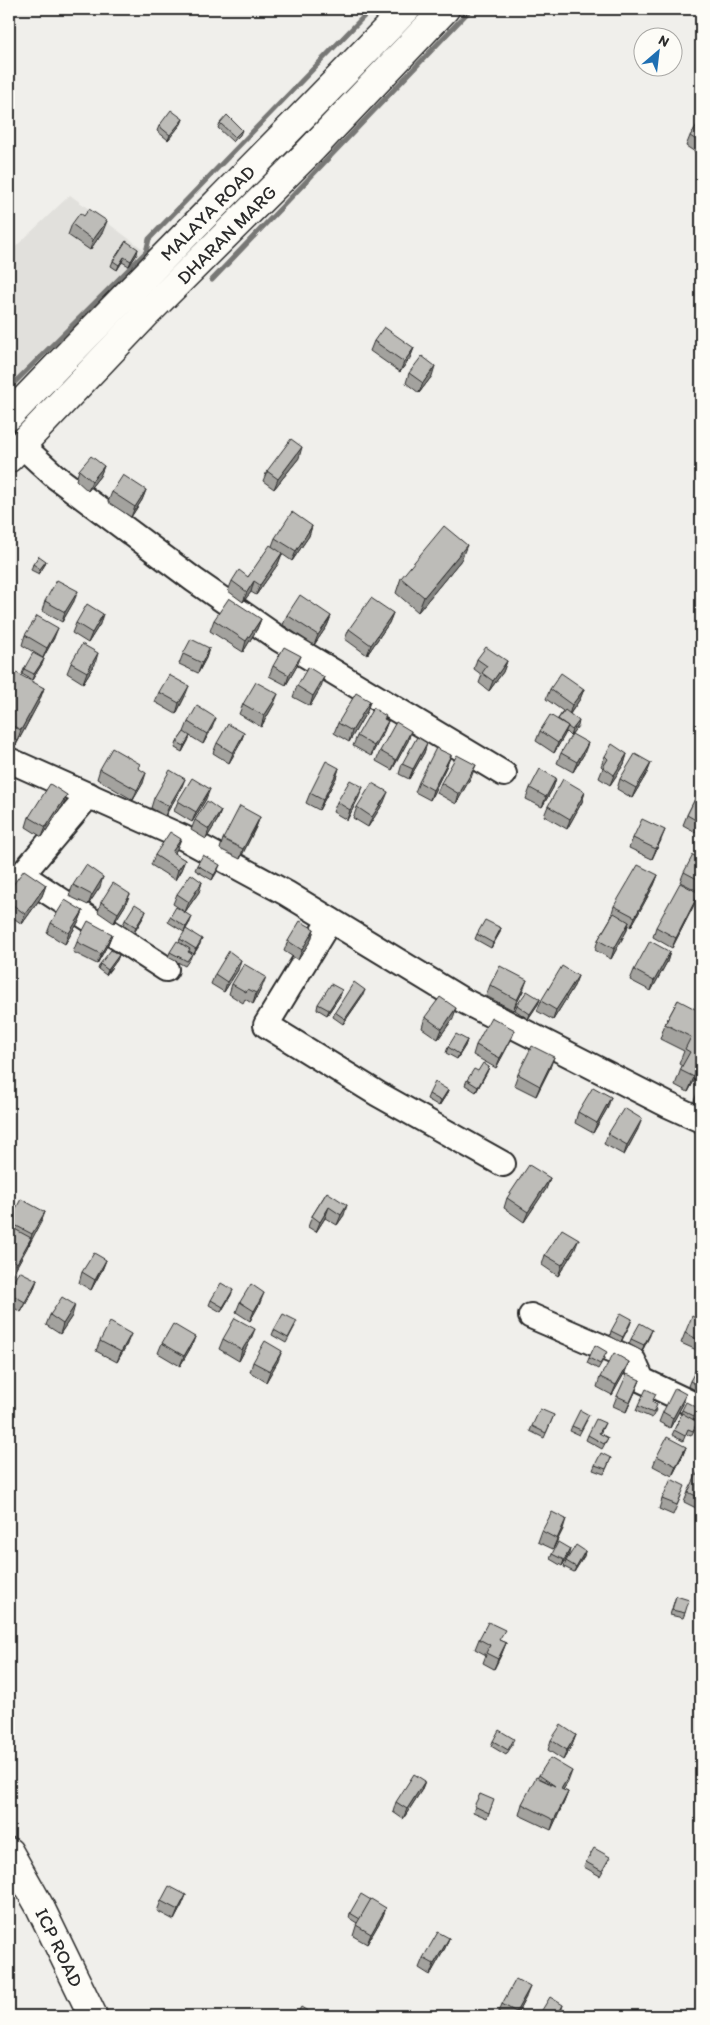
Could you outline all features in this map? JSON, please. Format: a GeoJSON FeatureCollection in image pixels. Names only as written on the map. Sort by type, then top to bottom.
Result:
{"type":"FeatureCollection","features":[{"type":"Feature","properties":{"kind":"main road","name":"MALAYA ROAD"},"geometry":{"type":"LineString","coordinates":[[9,416],[129,291],[285,137],[406,9]]}},
{"type":"Feature","properties":{"kind":"main road","name":"DHARAN MARG"},"geometry":{"type":"LineString","coordinates":[[14,451],[151,309],[301,161],[445,9]]}},
{"type":"Feature","properties":{"kind":"main road","name":"ICP ROAD"},"geometry":{"type":"LineString","coordinates":[[9,1852],[40,1907],[92,2016]]}},
{"type":"Feature","properties":{"kind":"street"},"geometry":{"type":"LineString","coordinates":[[14,451],[56,477],[194,580],[279,639],[504,774]]}},
{"type":"Feature","properties":{"kind":"street"},"geometry":{"type":"LineString","coordinates":[[9,760],[184,838],[330,920],[462,1000],[701,1120]]}},
{"type":"Feature","properties":{"kind":"street"},"geometry":{"type":"LineString","coordinates":[[89,795],[15,882],[166,969]]}},
{"type":"Feature","properties":{"kind":"street"},"geometry":{"type":"LineString","coordinates":[[330,920],[266,1025],[378,1094],[503,1164]]}},
{"type":"Feature","properties":{"kind":"street"},"geometry":{"type":"LineString","coordinates":[[531,1316],[633,1360],[642,1380],[701,1408]]}},
{"type":"Feature","properties":{"kind":"shaded area"},"geometry":{"type":"Polygon","coordinates":[[[70,195],[182,278],[9,458],[9,253],[70,195]]]}},
{"type":"Feature","properties":{"kind":"building"},"geometry":{"type":"Polygon","coordinates":[[[171,110],[183,119],[170,135],[159,126],[171,110]]]}},
{"type":"Feature","properties":{"kind":"building"},"geometry":{"type":"Polygon","coordinates":[[[227,115],[242,130],[235,137],[220,123],[227,115]]]}},
{"type":"Feature","properties":{"kind":"building"},"geometry":{"type":"Polygon","coordinates":[[[701,119],[701,143],[690,136],[701,119]]]}},
{"type":"Feature","properties":{"kind":"building"},"geometry":{"type":"Polygon","coordinates":[[[89,209],[107,221],[93,240],[72,224],[80,213],[84,216],[89,209]]]}},
{"type":"Feature","properties":{"kind":"building"},"geometry":{"type":"Polygon","coordinates":[[[126,241],[138,249],[131,261],[124,257],[119,265],[113,261],[126,241]]]}},
{"type":"Feature","properties":{"kind":"building"},"geometry":{"type":"Polygon","coordinates":[[[384,327],[414,348],[404,362],[374,341],[384,327]]]}},
{"type":"Feature","properties":{"kind":"building"},"geometry":{"type":"Polygon","coordinates":[[[422,356],[435,366],[423,383],[409,373],[422,356]]]}},
{"type":"Feature","properties":{"kind":"building"},"geometry":{"type":"Polygon","coordinates":[[[291,439],[302,447],[278,479],[267,471],[291,439]]]}},
{"type":"Feature","properties":{"kind":"building"},"geometry":{"type":"Polygon","coordinates":[[[91,456],[104,466],[92,481],[79,470],[91,456]]]}},
{"type":"Feature","properties":{"kind":"building"},"geometry":{"type":"Polygon","coordinates":[[[123,475],[146,490],[135,507],[112,492],[123,475]]]}},
{"type":"Feature","properties":{"kind":"building"},"geometry":{"type":"Polygon","coordinates":[[[292,512],[312,526],[296,551],[275,538],[292,512]]]}},
{"type":"Feature","properties":{"kind":"building"},"geometry":{"type":"Polygon","coordinates":[[[444,526],[467,545],[424,597],[401,578],[444,526]]]}},
{"type":"Feature","properties":{"kind":"building"},"geometry":{"type":"Polygon","coordinates":[[[270,545],[282,553],[260,585],[254,581],[247,592],[232,581],[239,570],[248,577],[270,545]]]}},
{"type":"Feature","properties":{"kind":"building"},"geometry":{"type":"Polygon","coordinates":[[[39,556],[46,561],[40,569],[33,564],[39,556]]]}},
{"type":"Feature","properties":{"kind":"building"},"geometry":{"type":"Polygon","coordinates":[[[57,580],[78,591],[65,612],[45,601],[57,580]]]}},
{"type":"Feature","properties":{"kind":"building"},"geometry":{"type":"Polygon","coordinates":[[[300,595],[331,616],[318,635],[287,615],[300,595]]]}},
{"type":"Feature","properties":{"kind":"building"},"geometry":{"type":"Polygon","coordinates":[[[229,598],[261,619],[246,641],[214,620],[229,598]]]}},
{"type":"Feature","properties":{"kind":"building"},"geometry":{"type":"Polygon","coordinates":[[[371,598],[393,613],[371,645],[349,629],[371,598]]]}},
{"type":"Feature","properties":{"kind":"building"},"geometry":{"type":"Polygon","coordinates":[[[87,604],[103,614],[92,633],[76,623],[87,604]]]}},
{"type":"Feature","properties":{"kind":"building"},"geometry":{"type":"Polygon","coordinates":[[[37,616],[58,628],[47,648],[25,635],[37,616]]]}},
{"type":"Feature","properties":{"kind":"building"},"geometry":{"type":"Polygon","coordinates":[[[191,639],[209,648],[202,663],[183,654],[191,639]]]}},
{"type":"Feature","properties":{"kind":"building"},"geometry":{"type":"Polygon","coordinates":[[[82,644],[98,653],[87,672],[71,663],[82,644]]]}},
{"type":"Feature","properties":{"kind":"building"},"geometry":{"type":"Polygon","coordinates":[[[284,647],[301,656],[289,675],[273,666],[284,647]]]}},
{"type":"Feature","properties":{"kind":"building"},"geometry":{"type":"Polygon","coordinates":[[[486,647],[507,661],[493,681],[482,673],[487,666],[477,659],[486,647]]]}},
{"type":"Feature","properties":{"kind":"building"},"geometry":{"type":"Polygon","coordinates":[[[33,653],[44,659],[34,674],[24,669],[33,653]]]}},
{"type":"Feature","properties":{"kind":"building"},"geometry":{"type":"Polygon","coordinates":[[[308,667],[324,677],[313,696],[297,686],[308,667]]]}},
{"type":"Feature","properties":{"kind":"building"},"geometry":{"type":"Polygon","coordinates":[[[13,671],[44,688],[21,730],[9,724],[9,680],[13,671]]]}},
{"type":"Feature","properties":{"kind":"building"},"geometry":{"type":"Polygon","coordinates":[[[561,673],[584,689],[572,705],[550,689],[561,673]]]}},
{"type":"Feature","properties":{"kind":"building"},"geometry":{"type":"Polygon","coordinates":[[[169,675],[189,686],[179,703],[159,692],[169,675]]]}},
{"type":"Feature","properties":{"kind":"building"},"geometry":{"type":"Polygon","coordinates":[[[256,682],[278,694],[264,716],[243,704],[256,682]]]}},
{"type":"Feature","properties":{"kind":"building"},"geometry":{"type":"Polygon","coordinates":[[[356,693],[370,701],[352,731],[338,723],[356,693]]]}},
{"type":"Feature","properties":{"kind":"building"},"geometry":{"type":"Polygon","coordinates":[[[197,706],[216,718],[207,734],[188,722],[197,706]]]}},
{"type":"Feature","properties":{"kind":"building"},"geometry":{"type":"Polygon","coordinates":[[[373,708],[386,716],[384,719],[388,721],[374,746],[357,736],[373,708]]]}},
{"type":"Feature","properties":{"kind":"building"},"geometry":{"type":"Polygon","coordinates":[[[565,710],[579,721],[572,730],[558,719],[565,710]]]}},
{"type":"Feature","properties":{"kind":"building"},"geometry":{"type":"Polygon","coordinates":[[[550,715],[568,726],[558,743],[540,731],[550,715]]]}},
{"type":"Feature","properties":{"kind":"building"},"geometry":{"type":"Polygon","coordinates":[[[396,722],[411,731],[396,760],[380,751],[396,722]]]}},
{"type":"Feature","properties":{"kind":"building"},"geometry":{"type":"Polygon","coordinates":[[[228,724],[244,733],[233,753],[217,743],[228,724]]]}},
{"type":"Feature","properties":{"kind":"building"},"geometry":{"type":"Polygon","coordinates":[[[184,732],[190,736],[184,746],[177,742],[184,732]]]}},
{"type":"Feature","properties":{"kind":"building"},"geometry":{"type":"Polygon","coordinates":[[[572,734],[588,743],[577,762],[561,753],[572,734]]]}},
{"type":"Feature","properties":{"kind":"building"},"geometry":{"type":"Polygon","coordinates":[[[417,737],[427,743],[413,769],[402,764],[417,737]]]}},
{"type":"Feature","properties":{"kind":"building"},"geometry":{"type":"Polygon","coordinates":[[[612,744],[627,754],[614,775],[603,767],[608,759],[605,756],[612,744]]]}},
{"type":"Feature","properties":{"kind":"building"},"geometry":{"type":"Polygon","coordinates":[[[112,748],[140,764],[138,768],[146,773],[137,790],[100,769],[112,748]]]}},
{"type":"Feature","properties":{"kind":"building"},"geometry":{"type":"Polygon","coordinates":[[[436,748],[451,755],[433,790],[419,782],[436,748]]]}},
{"type":"Feature","properties":{"kind":"building"},"geometry":{"type":"Polygon","coordinates":[[[635,754],[651,763],[636,788],[620,779],[635,754]]]}},
{"type":"Feature","properties":{"kind":"building"},"geometry":{"type":"Polygon","coordinates":[[[457,755],[476,765],[459,794],[441,783],[457,755]]]}},
{"type":"Feature","properties":{"kind":"building"},"geometry":{"type":"Polygon","coordinates":[[[326,761],[339,768],[323,800],[310,793],[326,761]]]}},
{"type":"Feature","properties":{"kind":"building"},"geometry":{"type":"Polygon","coordinates":[[[540,769],[556,778],[546,797],[530,788],[540,769]]]}},
{"type":"Feature","properties":{"kind":"building"},"geometry":{"type":"Polygon","coordinates":[[[170,770],[185,779],[169,806],[154,798],[170,770]]]}},
{"type":"Feature","properties":{"kind":"building"},"geometry":{"type":"Polygon","coordinates":[[[192,778],[210,789],[196,812],[178,801],[192,778]]]}},
{"type":"Feature","properties":{"kind":"building"},"geometry":{"type":"Polygon","coordinates":[[[563,779],[585,792],[570,819],[548,806],[563,779]]]}},
{"type":"Feature","properties":{"kind":"building"},"geometry":{"type":"Polygon","coordinates":[[[350,780],[363,787],[350,810],[337,802],[350,780]]]}},
{"type":"Feature","properties":{"kind":"building"},"geometry":{"type":"Polygon","coordinates":[[[372,783],[388,792],[372,817],[357,807],[372,783]]]}},
{"type":"Feature","properties":{"kind":"building"},"geometry":{"type":"Polygon","coordinates":[[[50,784],[67,795],[46,827],[29,817],[50,784]]]}},
{"type":"Feature","properties":{"kind":"building"},"geometry":{"type":"Polygon","coordinates":[[[701,787],[701,823],[687,815],[701,787]]]}},
{"type":"Feature","properties":{"kind":"building"},"geometry":{"type":"Polygon","coordinates":[[[207,801],[221,811],[209,829],[195,820],[207,801]]]}},
{"type":"Feature","properties":{"kind":"building"},"geometry":{"type":"Polygon","coordinates":[[[240,806],[260,817],[243,849],[223,839],[240,806]]]}},
{"type":"Feature","properties":{"kind":"building"},"geometry":{"type":"Polygon","coordinates":[[[642,819],[665,830],[656,849],[633,838],[642,819]]]}},
{"type":"Feature","properties":{"kind":"building"},"geometry":{"type":"Polygon","coordinates":[[[170,832],[181,839],[172,852],[185,860],[178,870],[155,855],[170,832]]]}},
{"type":"Feature","properties":{"kind":"building"},"geometry":{"type":"Polygon","coordinates":[[[203,855],[220,865],[214,875],[197,865],[203,855]]]}},
{"type":"Feature","properties":{"kind":"building"},"geometry":{"type":"Polygon","coordinates":[[[693,855],[701,859],[701,881],[684,872],[693,855]]]}},
{"type":"Feature","properties":{"kind":"building"},"geometry":{"type":"Polygon","coordinates":[[[86,865],[103,877],[92,895],[73,885],[86,865]]]}},
{"type":"Feature","properties":{"kind":"building"},"geometry":{"type":"Polygon","coordinates":[[[638,865],[658,875],[635,917],[614,906],[638,865]]]}},
{"type":"Feature","properties":{"kind":"building"},"geometry":{"type":"Polygon","coordinates":[[[24,870],[46,885],[25,914],[9,902],[9,890],[24,870]]]}},
{"type":"Feature","properties":{"kind":"building"},"geometry":{"type":"Polygon","coordinates":[[[191,874],[202,882],[189,902],[177,894],[191,874]]]}},
{"type":"Feature","properties":{"kind":"building"},"geometry":{"type":"Polygon","coordinates":[[[113,883],[130,894],[118,913],[101,902],[113,883]]]}},
{"type":"Feature","properties":{"kind":"building"},"geometry":{"type":"Polygon","coordinates":[[[680,883],[699,893],[676,938],[656,927],[680,883]]]}},
{"type":"Feature","properties":{"kind":"building"},"geometry":{"type":"Polygon","coordinates":[[[65,900],[83,911],[69,933],[51,923],[65,900]]]}},
{"type":"Feature","properties":{"kind":"building"},"geometry":{"type":"Polygon","coordinates":[[[135,904],[146,911],[136,927],[125,920],[135,904]]]}},
{"type":"Feature","properties":{"kind":"building"},"geometry":{"type":"Polygon","coordinates":[[[176,907],[192,917],[186,927],[170,917],[176,907]]]}},
{"type":"Feature","properties":{"kind":"building"},"geometry":{"type":"Polygon","coordinates":[[[614,913],[629,922],[614,949],[598,940],[614,913]]]}},
{"type":"Feature","properties":{"kind":"building"},"geometry":{"type":"Polygon","coordinates":[[[485,920],[501,928],[493,943],[477,934],[485,920]]]}},
{"type":"Feature","properties":{"kind":"building"},"geometry":{"type":"Polygon","coordinates":[[[88,921],[112,934],[101,954],[77,942],[88,921]]]}},
{"type":"Feature","properties":{"kind":"building"},"geometry":{"type":"Polygon","coordinates":[[[300,921],[314,929],[302,950],[288,941],[300,921]]]}},
{"type":"Feature","properties":{"kind":"building"},"geometry":{"type":"Polygon","coordinates":[[[186,929],[202,939],[196,949],[180,939],[186,929]]]}},
{"type":"Feature","properties":{"kind":"building"},"geometry":{"type":"Polygon","coordinates":[[[177,941],[190,949],[188,952],[192,954],[187,961],[170,952],[177,941]]]}},
{"type":"Feature","properties":{"kind":"building"},"geometry":{"type":"Polygon","coordinates":[[[650,941],[670,952],[654,981],[634,970],[650,941]]]}},
{"type":"Feature","properties":{"kind":"building"},"geometry":{"type":"Polygon","coordinates":[[[111,950],[119,955],[108,970],[100,964],[111,950]]]}},
{"type":"Feature","properties":{"kind":"building"},"geometry":{"type":"Polygon","coordinates":[[[229,951],[241,960],[227,982],[215,974],[229,951]]]}},
{"type":"Feature","properties":{"kind":"building"},"geometry":{"type":"Polygon","coordinates":[[[244,964],[266,977],[256,993],[248,989],[246,992],[232,984],[244,964]]]}},
{"type":"Feature","properties":{"kind":"building"},"geometry":{"type":"Polygon","coordinates":[[[500,966],[527,980],[517,1000],[490,985],[500,966]]]}},
{"type":"Feature","properties":{"kind":"building"},"geometry":{"type":"Polygon","coordinates":[[[562,966],[578,976],[556,1010],[541,1001],[562,966]]]}},
{"type":"Feature","properties":{"kind":"building"},"geometry":{"type":"Polygon","coordinates":[[[354,982],[365,990],[345,1019],[335,1012],[354,982]]]}},
{"type":"Feature","properties":{"kind":"building"},"geometry":{"type":"Polygon","coordinates":[[[331,984],[342,990],[329,1010],[318,1004],[331,984]]]}},
{"type":"Feature","properties":{"kind":"building"},"geometry":{"type":"Polygon","coordinates":[[[527,991],[540,999],[530,1014],[517,1005],[527,991]]]}},
{"type":"Feature","properties":{"kind":"building"},"geometry":{"type":"Polygon","coordinates":[[[440,997],[456,1008],[442,1029],[425,1017],[440,997]]]}},
{"type":"Feature","properties":{"kind":"building"},"geometry":{"type":"Polygon","coordinates":[[[678,1000],[701,1012],[701,1063],[694,1077],[680,1070],[690,1052],[685,1049],[691,1037],[665,1024],[678,1000]]]}},
{"type":"Feature","properties":{"kind":"building"},"geometry":{"type":"Polygon","coordinates":[[[491,1017],[515,1030],[500,1058],[476,1045],[491,1017]]]}},
{"type":"Feature","properties":{"kind":"building"},"geometry":{"type":"Polygon","coordinates":[[[456,1034],[467,1040],[459,1054],[448,1047],[456,1034]]]}},
{"type":"Feature","properties":{"kind":"building"},"geometry":{"type":"Polygon","coordinates":[[[532,1046],[554,1057],[540,1086],[518,1074],[532,1046]]]}},
{"type":"Feature","properties":{"kind":"building"},"geometry":{"type":"Polygon","coordinates":[[[483,1063],[489,1067],[478,1087],[467,1080],[474,1069],[478,1071],[483,1063]]]}},
{"type":"Feature","properties":{"kind":"building"},"geometry":{"type":"Polygon","coordinates":[[[435,1082],[448,1090],[441,1101],[429,1094],[435,1082]]]}},
{"type":"Feature","properties":{"kind":"building"},"geometry":{"type":"Polygon","coordinates":[[[593,1087],[611,1097],[597,1123],[578,1112],[593,1087]]]}},
{"type":"Feature","properties":{"kind":"building"},"geometry":{"type":"Polygon","coordinates":[[[624,1108],[642,1119],[627,1145],[608,1134],[624,1108]]]}},
{"type":"Feature","properties":{"kind":"building"},"geometry":{"type":"Polygon","coordinates":[[[529,1165],[550,1178],[528,1212],[507,1198],[529,1165]]]}},
{"type":"Feature","properties":{"kind":"building"},"geometry":{"type":"Polygon","coordinates":[[[327,1192],[347,1205],[341,1215],[329,1207],[320,1222],[312,1216],[327,1192]]]}},
{"type":"Feature","properties":{"kind":"building"},"geometry":{"type":"Polygon","coordinates":[[[21,1199],[45,1212],[32,1234],[9,1222],[21,1199]]]}},
{"type":"Feature","properties":{"kind":"building"},"geometry":{"type":"Polygon","coordinates":[[[9,1226],[31,1238],[17,1263],[9,1258],[9,1226]]]}},
{"type":"Feature","properties":{"kind":"building"},"geometry":{"type":"Polygon","coordinates":[[[562,1229],[579,1239],[562,1265],[545,1255],[562,1229]]]}},
{"type":"Feature","properties":{"kind":"building"},"geometry":{"type":"Polygon","coordinates":[[[94,1253],[106,1260],[95,1280],[82,1272],[94,1253]]]}},
{"type":"Feature","properties":{"kind":"building"},"geometry":{"type":"Polygon","coordinates":[[[19,1271],[37,1280],[25,1302],[9,1293],[19,1271]]]}},
{"type":"Feature","properties":{"kind":"building"},"geometry":{"type":"Polygon","coordinates":[[[221,1283],[233,1290],[223,1307],[211,1300],[221,1283]]]}},
{"type":"Feature","properties":{"kind":"building"},"geometry":{"type":"Polygon","coordinates":[[[251,1284],[264,1293],[254,1311],[240,1302],[251,1284]]]}},
{"type":"Feature","properties":{"kind":"building"},"geometry":{"type":"Polygon","coordinates":[[[62,1297],[75,1305],[63,1324],[50,1315],[62,1297]]]}},
{"type":"Feature","properties":{"kind":"building"},"geometry":{"type":"Polygon","coordinates":[[[621,1313],[632,1319],[623,1337],[611,1331],[621,1313]]]}},
{"type":"Feature","properties":{"kind":"building"},"geometry":{"type":"Polygon","coordinates":[[[283,1314],[297,1321],[288,1338],[274,1330],[283,1314]]]}},
{"type":"Feature","properties":{"kind":"building"},"geometry":{"type":"Polygon","coordinates":[[[692,1316],[701,1321],[701,1341],[685,1333],[692,1316]]]}},
{"type":"Feature","properties":{"kind":"building"},"geometry":{"type":"Polygon","coordinates":[[[235,1318],[255,1329],[242,1350],[223,1339],[235,1318]]]}},
{"type":"Feature","properties":{"kind":"building"},"geometry":{"type":"Polygon","coordinates":[[[110,1322],[131,1334],[121,1352],[100,1341],[110,1322]]]}},
{"type":"Feature","properties":{"kind":"building"},"geometry":{"type":"Polygon","coordinates":[[[640,1323],[652,1330],[644,1345],[631,1339],[640,1323]]]}},
{"type":"Feature","properties":{"kind":"building"},"geometry":{"type":"Polygon","coordinates":[[[173,1324],[195,1337],[184,1356],[162,1343],[173,1324]]]}},
{"type":"Feature","properties":{"kind":"building"},"geometry":{"type":"Polygon","coordinates":[[[265,1341],[282,1351],[270,1371],[253,1362],[265,1341]]]}},
{"type":"Feature","properties":{"kind":"building"},"geometry":{"type":"Polygon","coordinates":[[[595,1345],[607,1352],[600,1364],[589,1358],[595,1345]]]}},
{"type":"Feature","properties":{"kind":"building"},"geometry":{"type":"Polygon","coordinates":[[[614,1353],[629,1362],[616,1385],[600,1377],[614,1353]]]}},
{"type":"Feature","properties":{"kind":"building"},"geometry":{"type":"Polygon","coordinates":[[[698,1366],[701,1367],[701,1387],[690,1381],[698,1366]]]}},
{"type":"Feature","properties":{"kind":"building"},"geometry":{"type":"Polygon","coordinates":[[[627,1374],[640,1380],[630,1402],[617,1396],[627,1374]]]}},
{"type":"Feature","properties":{"kind":"building"},"geometry":{"type":"Polygon","coordinates":[[[675,1388],[686,1394],[673,1418],[663,1412],[675,1388]]]}},
{"type":"Feature","properties":{"kind":"building"},"geometry":{"type":"Polygon","coordinates":[[[646,1389],[656,1394],[652,1402],[657,1405],[653,1413],[638,1406],[646,1389]]]}},
{"type":"Feature","properties":{"kind":"building"},"geometry":{"type":"Polygon","coordinates":[[[686,1402],[698,1408],[694,1416],[682,1410],[686,1402]]]}},
{"type":"Feature","properties":{"kind":"building"},"geometry":{"type":"Polygon","coordinates":[[[540,1409],[554,1415],[546,1433],[532,1426],[540,1409]]]}},
{"type":"Feature","properties":{"kind":"building"},"geometry":{"type":"Polygon","coordinates":[[[580,1410],[589,1415],[581,1430],[572,1426],[580,1410]]]}},
{"type":"Feature","properties":{"kind":"building"},"geometry":{"type":"Polygon","coordinates":[[[682,1413],[697,1422],[693,1431],[688,1429],[685,1436],[674,1430],[682,1413]]]}},
{"type":"Feature","properties":{"kind":"building"},"geometry":{"type":"Polygon","coordinates":[[[596,1419],[605,1423],[599,1433],[608,1438],[604,1444],[588,1435],[596,1419]]]}},
{"type":"Feature","properties":{"kind":"building"},"geometry":{"type":"Polygon","coordinates":[[[667,1437],[686,1447],[676,1466],[657,1456],[667,1437]]]}},
{"type":"Feature","properties":{"kind":"building"},"geometry":{"type":"Polygon","coordinates":[[[601,1453],[611,1458],[606,1469],[595,1465],[601,1453]]]}},
{"type":"Feature","properties":{"kind":"building"},"geometry":{"type":"Polygon","coordinates":[[[700,1468],[701,1496],[700,1498],[688,1492],[700,1468]]]}},
{"type":"Feature","properties":{"kind":"building"},"geometry":{"type":"Polygon","coordinates":[[[671,1479],[685,1486],[677,1505],[662,1499],[671,1479]]]}},
{"type":"Feature","properties":{"kind":"building"},"geometry":{"type":"Polygon","coordinates":[[[552,1512],[566,1519],[557,1539],[542,1531],[552,1512]]]}},
{"type":"Feature","properties":{"kind":"building"},"geometry":{"type":"Polygon","coordinates":[[[558,1542],[570,1549],[564,1560],[552,1554],[558,1542]]]}},
{"type":"Feature","properties":{"kind":"building"},"geometry":{"type":"Polygon","coordinates":[[[576,1545],[585,1551],[576,1567],[566,1561],[576,1545]]]}},
{"type":"Feature","properties":{"kind":"building"},"geometry":{"type":"Polygon","coordinates":[[[676,1596],[689,1600],[685,1613],[672,1610],[676,1596]]]}},
{"type":"Feature","properties":{"kind":"building"},"geometry":{"type":"Polygon","coordinates":[[[488,1622],[505,1630],[499,1640],[506,1643],[498,1659],[486,1653],[490,1645],[479,1639],[488,1622]]]}},
{"type":"Feature","properties":{"kind":"building"},"geometry":{"type":"Polygon","coordinates":[[[561,1725],[576,1735],[567,1750],[551,1740],[561,1725]]]}},
{"type":"Feature","properties":{"kind":"building"},"geometry":{"type":"Polygon","coordinates":[[[499,1730],[514,1739],[508,1750],[493,1741],[499,1730]]]}},
{"type":"Feature","properties":{"kind":"building"},"geometry":{"type":"Polygon","coordinates":[[[550,1758],[572,1771],[561,1789],[568,1792],[554,1820],[522,1804],[536,1777],[555,1786],[539,1775],[550,1758]]]}},
{"type":"Feature","properties":{"kind":"building"},"geometry":{"type":"Polygon","coordinates":[[[414,1774],[425,1781],[407,1809],[396,1802],[414,1774]]]}},
{"type":"Feature","properties":{"kind":"building"},"geometry":{"type":"Polygon","coordinates":[[[480,1794],[494,1800],[489,1813],[474,1806],[480,1794]]]}},
{"type":"Feature","properties":{"kind":"building"},"geometry":{"type":"Polygon","coordinates":[[[594,1848],[610,1857],[602,1871],[586,1862],[594,1848]]]}},
{"type":"Feature","properties":{"kind":"building"},"geometry":{"type":"Polygon","coordinates":[[[169,1886],[186,1895],[178,1910],[161,1901],[169,1886]]]}},
{"type":"Feature","properties":{"kind":"building"},"geometry":{"type":"Polygon","coordinates":[[[361,1894],[371,1900],[360,1919],[350,1913],[361,1894]]]}},
{"type":"Feature","properties":{"kind":"building"},"geometry":{"type":"Polygon","coordinates":[[[371,1899],[386,1908],[371,1934],[356,1925],[371,1899]]]}},
{"type":"Feature","properties":{"kind":"building"},"geometry":{"type":"Polygon","coordinates":[[[438,1932],[449,1938],[434,1964],[423,1958],[438,1932]]]}},
{"type":"Feature","properties":{"kind":"building"},"geometry":{"type":"Polygon","coordinates":[[[516,1979],[530,1987],[516,2012],[502,2004],[516,1979]]]}},
{"type":"Feature","properties":{"kind":"building"},"geometry":{"type":"Polygon","coordinates":[[[550,1997],[563,2005],[557,2016],[539,2015],[550,1997]]]}},
{"type":"Feature","properties":{"kind":"building"},"geometry":{"type":"Polygon","coordinates":[[[301,2007],[311,2013],[309,2016],[297,2014],[301,2007]]]}},
{"type":"Feature","properties":{"kind":"waterway"},"geometry":{"type":"LineString","coordinates":[[9,388],[146,252],[149,239],[371,9]]}},
{"type":"Feature","properties":{"kind":"waterway"},"geometry":{"type":"LineString","coordinates":[[212,280],[471,9]]}}]}
